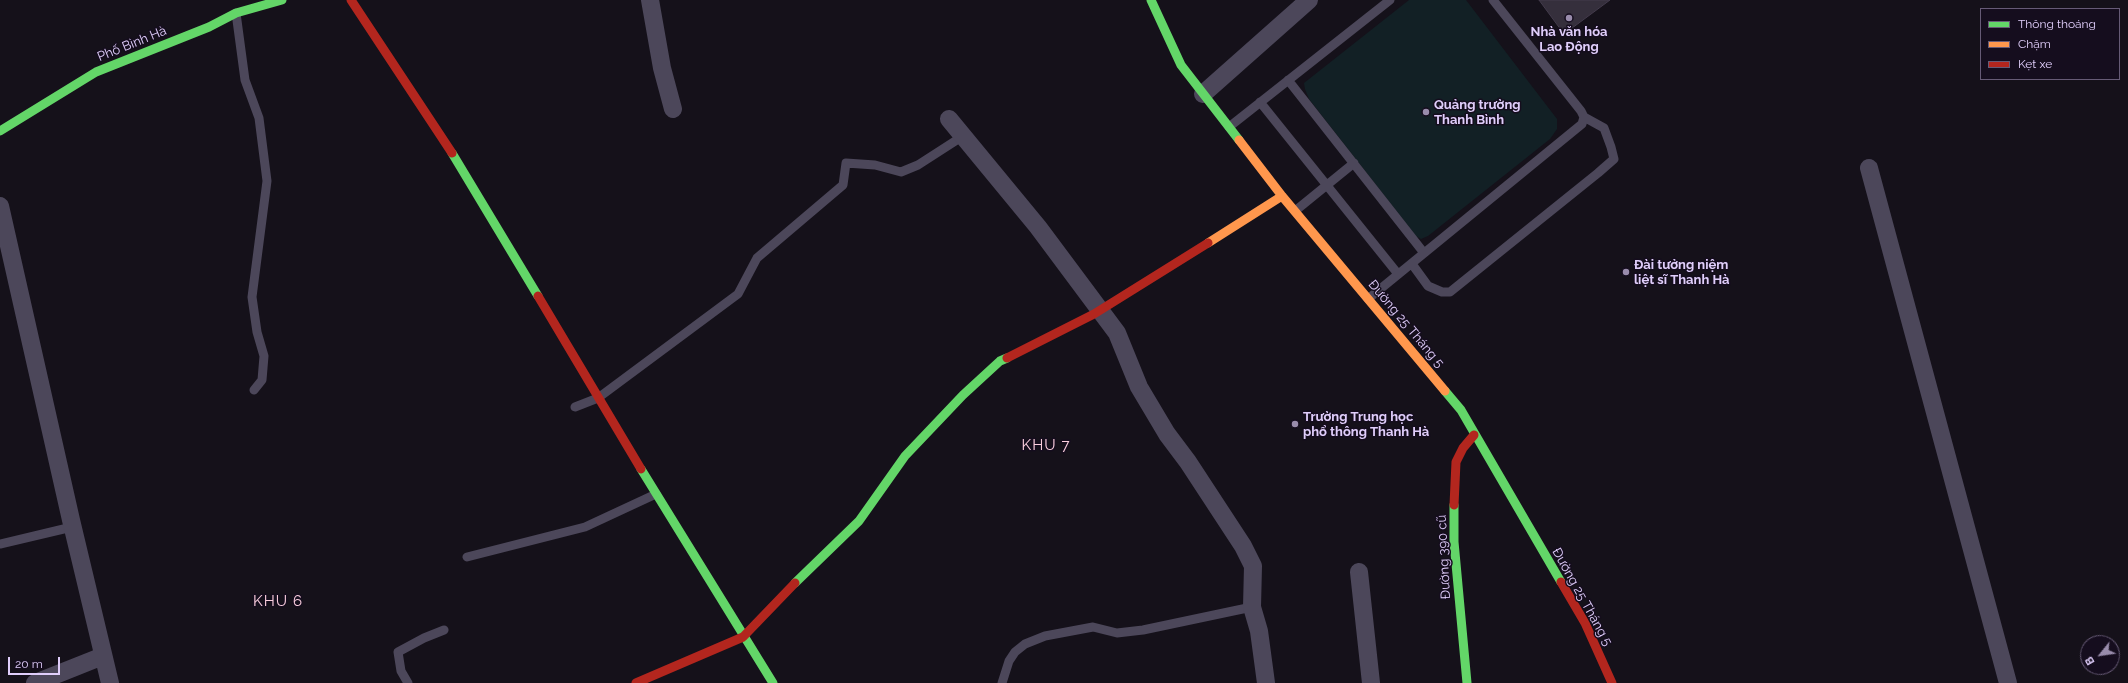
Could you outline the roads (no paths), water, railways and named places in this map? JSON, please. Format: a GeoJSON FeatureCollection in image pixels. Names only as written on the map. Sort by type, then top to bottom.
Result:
{"type":"FeatureCollection","features":[{"type":"Feature","properties":{"kind":"street","name":"Phố Bình Hà"},"geometry":{"type":"LineString","coordinates":[[0,130],[96,72],[209,27],[236,12],[282,0]]}},
{"type":"Feature","properties":{"kind":"street"},"geometry":{"type":"LineString","coordinates":[[351,0],[462,169],[598,398],[772,683]]}},
{"type":"Feature","properties":{"kind":"street"},"geometry":{"type":"LineString","coordinates":[[650,0],[662,68],[673,109]]}},
{"type":"Feature","properties":{"kind":"street","name":"Đường 25 Tháng 5"},"geometry":{"type":"LineString","coordinates":[[1151,0],[1181,65],[1282,196],[1461,410],[1474,435],[1585,623],[1612,683]]}},
{"type":"Feature","properties":{"kind":"street"},"geometry":{"type":"LineString","coordinates":[[1203,94],[1309,0]]}},
{"type":"Feature","properties":{"kind":"street"},"geometry":{"type":"LineString","coordinates":[[949,119],[1038,227],[1117,333],[1139,387],[1163,428],[1243,546],[1253,566],[1252,607],[1259,631],[1266,683]]}},
{"type":"Feature","properties":{"kind":"street"},"geometry":{"type":"LineString","coordinates":[[1869,168],[2008,683]]}},
{"type":"Feature","properties":{"kind":"street"},"geometry":{"type":"LineString","coordinates":[[636,683],[743,637],[818,559],[859,521],[905,456],[963,395],[1000,361],[1101,310],[1282,196]]}},
{"type":"Feature","properties":{"kind":"street"},"geometry":{"type":"LineString","coordinates":[[0,206],[72,527],[110,683]]}},
{"type":"Feature","properties":{"kind":"street","name":"Đường 390 cũ"},"geometry":{"type":"LineString","coordinates":[[1467,683],[1454,542],[1454,489],[1456,462],[1463,448],[1474,435]]}},
{"type":"Feature","properties":{"kind":"street"},"geometry":{"type":"LineString","coordinates":[[1359,572],[1371,683]]}},
{"type":"Feature","properties":{"kind":"street"},"geometry":{"type":"LineString","coordinates":[[34,683],[103,656]]}},
{"type":"Feature","properties":{"kind":"lane"},"geometry":{"type":"LineString","coordinates":[[1229,127],[1390,0]]}},
{"type":"Feature","properties":{"kind":"lane"},"geometry":{"type":"LineString","coordinates":[[1412,264],[1428,286],[1442,292],[1450,292],[1614,159],[1604,128],[1584,117],[1494,0]]}},
{"type":"Feature","properties":{"kind":"lane"},"geometry":{"type":"LineString","coordinates":[[236,12],[245,80],[259,118],[267,181],[252,297],[257,332],[264,356],[262,380],[254,390]]}},
{"type":"Feature","properties":{"kind":"lane"},"geometry":{"type":"LineString","coordinates":[[1288,80],[1424,253]]}},
{"type":"Feature","properties":{"kind":"lane"},"geometry":{"type":"LineString","coordinates":[[1260,102],[1398,274]]}},
{"type":"Feature","properties":{"kind":"lane"},"geometry":{"type":"LineString","coordinates":[[1368,299],[1582,124],[1584,117]]}},
{"type":"Feature","properties":{"kind":"lane"},"geometry":{"type":"LineString","coordinates":[[575,407],[598,398],[738,294],[757,258],[843,185],[846,163],[875,165],[901,172],[918,165],[963,136]]}},
{"type":"Feature","properties":{"kind":"lane"},"geometry":{"type":"LineString","coordinates":[[1295,211],[1354,163]]}},
{"type":"Feature","properties":{"kind":"lane"},"geometry":{"type":"LineString","coordinates":[[467,557],[586,527],[656,494]]}},
{"type":"Feature","properties":{"kind":"lane"},"geometry":{"type":"LineString","coordinates":[[0,544],[72,527]]}},
{"type":"Feature","properties":{"kind":"lane"},"geometry":{"type":"LineString","coordinates":[[1002,683],[1009,661],[1015,652],[1025,644],[1045,636],[1094,627],[1117,633],[1143,630],[1252,607]]}},
{"type":"Feature","properties":{"kind":"lane"},"geometry":{"type":"LineString","coordinates":[[408,683],[401,671],[398,652],[424,638],[444,630]]}},
{"type":"Feature","properties":{"kind":"place","name":"Nhà văn hóa Lao Động"},"geometry":{"type":"Point","coordinates":[1569,18]}},
{"type":"Feature","properties":{"kind":"place","name":"Quảng trường Thanh Bình"},"geometry":{"type":"Point","coordinates":[1426,112]}},
{"type":"Feature","properties":{"kind":"place","name":"Đài tưởng niệm liệt sĩ Thanh Hà"},"geometry":{"type":"Point","coordinates":[1626,272]}},
{"type":"Feature","properties":{"kind":"place","name":"Trường Trung học phổ thông Thanh Hà"},"geometry":{"type":"Point","coordinates":[1295,424]}},
{"type":"Feature","properties":{"kind":"district","name":"KHU 7"},"geometry":{"type":"Point","coordinates":[1046,445]}},
{"type":"Feature","properties":{"kind":"district","name":"KHU 6"},"geometry":{"type":"Point","coordinates":[278,601]}}]}
